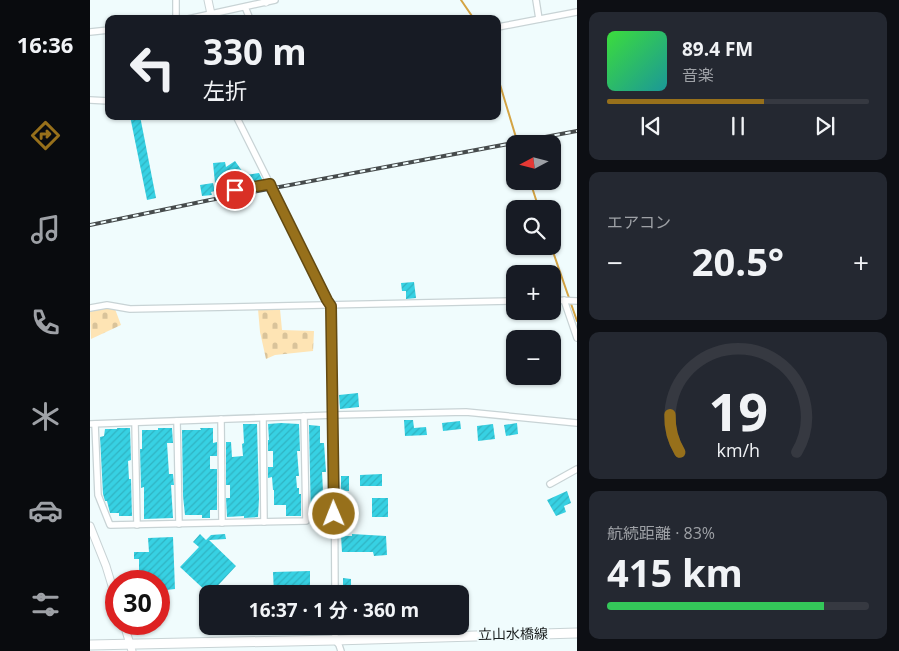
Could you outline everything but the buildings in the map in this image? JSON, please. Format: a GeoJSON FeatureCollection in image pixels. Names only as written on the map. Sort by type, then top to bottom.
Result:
{"type":"FeatureCollection","features":[{"type":"Feature","properties":{"kind":"main road","name":"立山水橋線"},"geometry":{"type":"LineString","coordinates":[[90,645],[131,647],[576,633]]}},
{"type":"Feature","properties":{"kind":"street"},"geometry":{"type":"LineString","coordinates":[[176,0],[176,15]]}},
{"type":"Feature","properties":{"kind":"street"},"geometry":{"type":"LineString","coordinates":[[208,0],[211,14]]}},
{"type":"Feature","properties":{"kind":"street"},"geometry":{"type":"LineString","coordinates":[[206,15],[275,0]]}},
{"type":"Feature","properties":{"kind":"street"},"geometry":{"type":"LineString","coordinates":[[536,0],[539,19]]}},
{"type":"Feature","properties":{"kind":"street"},"geometry":{"type":"LineString","coordinates":[[245,7],[248,15]]}},
{"type":"Feature","properties":{"kind":"street"},"geometry":{"type":"LineString","coordinates":[[501,26],[576,12]]}},
{"type":"Feature","properties":{"kind":"street"},"geometry":{"type":"LineString","coordinates":[[90,32],[105,30]]}},
{"type":"Feature","properties":{"kind":"street"},"geometry":{"type":"LineString","coordinates":[[90,100],[105,101]]}},
{"type":"Feature","properties":{"kind":"street"},"geometry":{"type":"LineString","coordinates":[[238,120],[331,306],[335,585]]}},
{"type":"Feature","properties":{"kind":"street"},"geometry":{"type":"LineString","coordinates":[[235,190],[270,184]]}},
{"type":"Feature","properties":{"kind":"street"},"geometry":{"type":"LineString","coordinates":[[576,301],[564,300],[576,338]]}},
{"type":"Feature","properties":{"kind":"street"},"geometry":{"type":"LineString","coordinates":[[90,308],[107,305],[130,310],[506,301]]}},
{"type":"Feature","properties":{"kind":"street"},"geometry":{"type":"LineString","coordinates":[[304,416],[306,521],[110,525],[98,495],[93,424],[135,423],[221,419],[263,418],[304,416],[334,415],[466,412],[576,423]]}},
{"type":"Feature","properties":{"kind":"street"},"geometry":{"type":"LineString","coordinates":[[263,418],[264,522]]}},
{"type":"Feature","properties":{"kind":"street"},"geometry":{"type":"LineString","coordinates":[[221,419],[222,523]]}},
{"type":"Feature","properties":{"kind":"street"},"geometry":{"type":"LineString","coordinates":[[177,421],[179,524]]}},
{"type":"Feature","properties":{"kind":"street"},"geometry":{"type":"LineString","coordinates":[[135,423],[138,524]]}},
{"type":"Feature","properties":{"kind":"street"},"geometry":{"type":"LineString","coordinates":[[550,484],[576,468]]}},
{"type":"Feature","properties":{"kind":"street"},"geometry":{"type":"LineString","coordinates":[[90,526],[107,570]]}},
{"type":"Feature","properties":{"kind":"street"},"geometry":{"type":"LineString","coordinates":[[127,635],[131,647]]}},
{"type":"Feature","properties":{"kind":"street"},"geometry":{"type":"LineString","coordinates":[[335,635],[335,640],[341,651]]}},
{"type":"Feature","properties":{"kind":"green space"},"geometry":{"type":"Polygon","coordinates":[[[104,307],[115,309],[121,325],[91,339],[90,311],[104,307]]]}},
{"type":"Feature","properties":{"kind":"green space"},"geometry":{"type":"Polygon","coordinates":[[[258,309],[280,309],[282,330],[314,331],[313,351],[275,355],[266,359],[260,332],[258,309]]]}},
{"type":"Feature","properties":{"kind":"waterway"},"geometry":{"type":"LineString","coordinates":[[461,0],[471,15]]}},
{"type":"Feature","properties":{"kind":"waterway"},"geometry":{"type":"LineString","coordinates":[[501,88],[515,135]]}},
{"type":"Feature","properties":{"kind":"waterway"},"geometry":{"type":"LineString","coordinates":[[533,190],[536,200]]}},
{"type":"Feature","properties":{"kind":"waterway"},"geometry":{"type":"LineString","coordinates":[[554,255],[577,321]]}},
{"type":"Feature","properties":{"kind":"railway"},"geometry":{"type":"LineString","coordinates":[[90,225],[210,200],[577,131]]}},
{"type":"Feature","properties":{"kind":"route"},"geometry":{"type":"LineString","coordinates":[[235,190],[270,184],[331,306],[334,514]]}}]}
